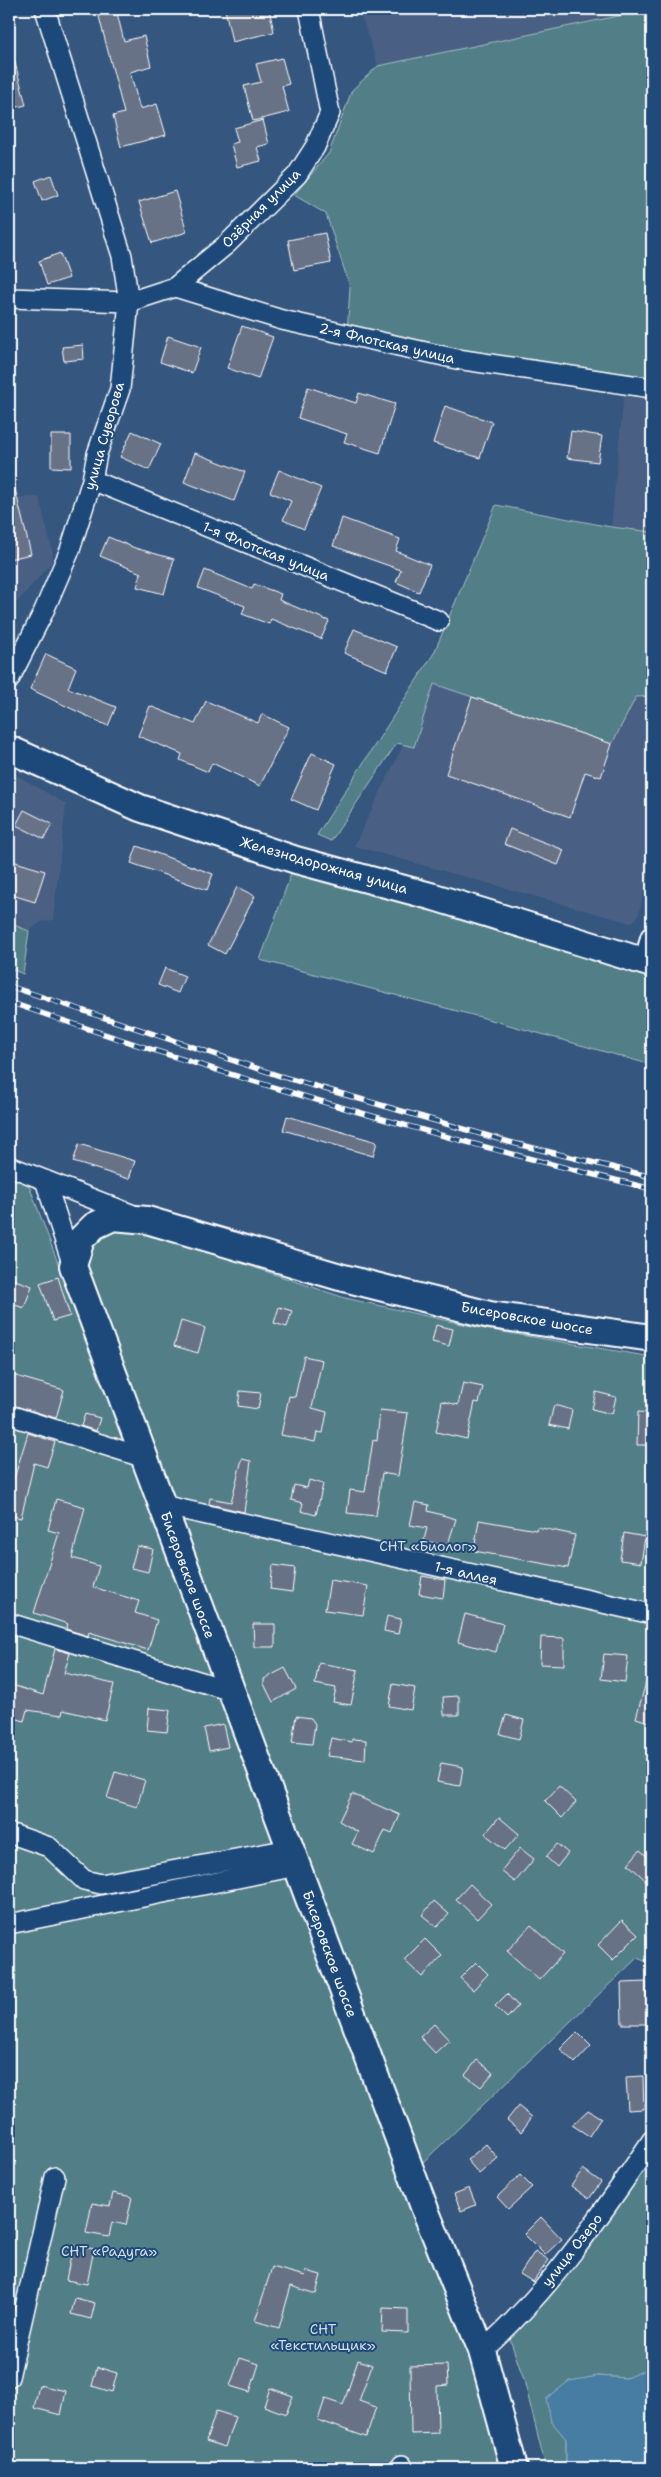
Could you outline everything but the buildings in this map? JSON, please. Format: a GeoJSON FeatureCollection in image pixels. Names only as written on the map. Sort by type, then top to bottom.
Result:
{"type":"FeatureCollection","features":[{"type":"Feature","properties":{"kind":"main road","name":"Железнодорожная улица"},"geometry":{"type":"LineString","coordinates":[[9,749],[149,811],[296,860],[650,955]]}},
{"type":"Feature","properties":{"kind":"main road","name":"Бисеровское шоссе"},"geometry":{"type":"LineString","coordinates":[[514,2468],[482,2351],[426,2212],[73,1266],[81,1239],[94,1226],[113,1217],[147,1220],[340,1277],[490,1315],[652,1338]]}},
{"type":"Feature","properties":{"kind":"street","name":"улица Суворова"},"geometry":{"type":"LineString","coordinates":[[9,680],[43,613],[70,550],[92,480],[97,454],[120,389],[129,302],[122,256],[45,9]]}},
{"type":"Feature","properties":{"kind":"street","name":"Озёрная улица"},"geometry":{"type":"LineString","coordinates":[[129,302],[174,287],[227,244],[297,175],[315,147],[330,113],[309,9]]}},
{"type":"Feature","properties":{"kind":"street","name":"2-я Флотская улица"},"geometry":{"type":"LineString","coordinates":[[174,287],[282,320],[456,359],[652,388]]}},
{"type":"Feature","properties":{"kind":"street"},"geometry":{"type":"LineString","coordinates":[[9,298],[129,302]]}},
{"type":"Feature","properties":{"kind":"street","name":"1-я Флотская улица"},"geometry":{"type":"LineString","coordinates":[[92,480],[439,621]]}},
{"type":"Feature","properties":{"kind":"street"},"geometry":{"type":"LineString","coordinates":[[9,1166],[147,1220]]}},
{"type":"Feature","properties":{"kind":"street"},"geometry":{"type":"LineString","coordinates":[[44,1180],[73,1266]]}},
{"type":"Feature","properties":{"kind":"street"},"geometry":{"type":"LineString","coordinates":[[9,1415],[144,1458]]}},
{"type":"Feature","properties":{"kind":"street","name":"1-я аллея"},"geometry":{"type":"LineString","coordinates":[[162,1505],[652,1614]]}},
{"type":"Feature","properties":{"kind":"street"},"geometry":{"type":"LineString","coordinates":[[9,1624],[232,1691]]}},
{"type":"Feature","properties":{"kind":"street"},"geometry":{"type":"LineString","coordinates":[[9,1833],[49,1847],[84,1880],[101,1884],[294,1857]]}},
{"type":"Feature","properties":{"kind":"street"},"geometry":{"type":"LineString","coordinates":[[9,1924],[294,1857]]}},
{"type":"Feature","properties":{"kind":"street","name":"улица Озеро"},"geometry":{"type":"LineString","coordinates":[[482,2351],[516,2322],[586,2233],[652,2140]]}},
{"type":"Feature","properties":{"kind":"street"},"geometry":{"type":"LineString","coordinates":[[9,2377],[55,2177]]}},
{"type":"Feature","properties":{"kind":"shaded area"},"geometry":{"type":"Polygon","coordinates":[[[359,9],[652,9],[378,66],[359,9]]]}},
{"type":"Feature","properties":{"kind":"shaded area"},"geometry":{"type":"Polygon","coordinates":[[[624,392],[652,395],[652,532],[611,527],[624,392]]]}},
{"type":"Feature","properties":{"kind":"shaded area"},"geometry":{"type":"Polygon","coordinates":[[[39,497],[53,554],[51,563],[12,608],[9,609],[9,498],[39,497]]]}},
{"type":"Feature","properties":{"kind":"shaded area"},"geometry":{"type":"Polygon","coordinates":[[[433,684],[472,697],[652,696],[652,860],[638,916],[631,923],[354,846],[433,684]]]}},
{"type":"Feature","properties":{"kind":"shaded area"},"geometry":{"type":"Polygon","coordinates":[[[9,771],[66,804],[53,920],[41,922],[29,931],[9,923],[9,771]]]}},
{"type":"Feature","properties":{"kind":"shaded area"},"geometry":{"type":"Polygon","coordinates":[[[647,2369],[652,2369],[652,2468],[566,2468],[566,2439],[551,2421],[546,2399],[569,2381],[598,2376],[626,2378],[647,2369]]]}},
{"type":"Feature","properties":{"kind":"green space"},"geometry":{"type":"Polygon","coordinates":[[[652,9],[652,388],[347,334],[350,287],[326,214],[294,195],[329,153],[352,90],[378,66],[652,9]]]}},
{"type":"Feature","properties":{"kind":"green space"},"geometry":{"type":"Polygon","coordinates":[[[496,505],[611,527],[652,532],[652,696],[636,697],[612,744],[434,684],[414,747],[397,743],[331,841],[317,835],[434,653],[496,505]]]}},
{"type":"Feature","properties":{"kind":"green space"},"geometry":{"type":"Polygon","coordinates":[[[296,860],[652,964],[652,1065],[484,1018],[260,960],[296,860]]]}},
{"type":"Feature","properties":{"kind":"green space"},"geometry":{"type":"Polygon","coordinates":[[[9,923],[29,931],[23,974],[9,968],[9,923]]]}},
{"type":"Feature","properties":{"kind":"green space"},"geometry":{"type":"Polygon","coordinates":[[[9,1166],[24,1172],[216,1686],[471,2356],[502,2468],[9,2468],[9,1166]]]}},
{"type":"Feature","properties":{"kind":"green space","name":"СНТ «Биолог»"},"geometry":{"type":"Polygon","coordinates":[[[115,1229],[146,1231],[345,1298],[485,1329],[652,1357],[652,1964],[637,1958],[420,2165],[84,1265],[92,1243],[115,1229]]]}},
{"type":"Feature","properties":{"kind":"green space"},"geometry":{"type":"Polygon","coordinates":[[[652,2134],[652,2369],[626,2378],[598,2376],[551,2421],[566,2438],[566,2468],[546,2468],[524,2380],[504,2322],[652,2134]]]}},
{"type":"Feature","properties":{"kind":"railway"},"geometry":{"type":"LineString","coordinates":[[9,986],[280,1076],[509,1142],[652,1177]]}},
{"type":"Feature","properties":{"kind":"railway"},"geometry":{"type":"LineString","coordinates":[[9,1002],[248,1080],[490,1148],[652,1189]]}},
{"type":"Feature","properties":{"kind":"park label","name":"СНТ «Радуга»"},"geometry":{"type":"Point","coordinates":[109,2251]}},
{"type":"Feature","properties":{"kind":"park label","name":"СНТ «Текстильщик»"},"geometry":{"type":"Point","coordinates":[323,2338]}}]}
